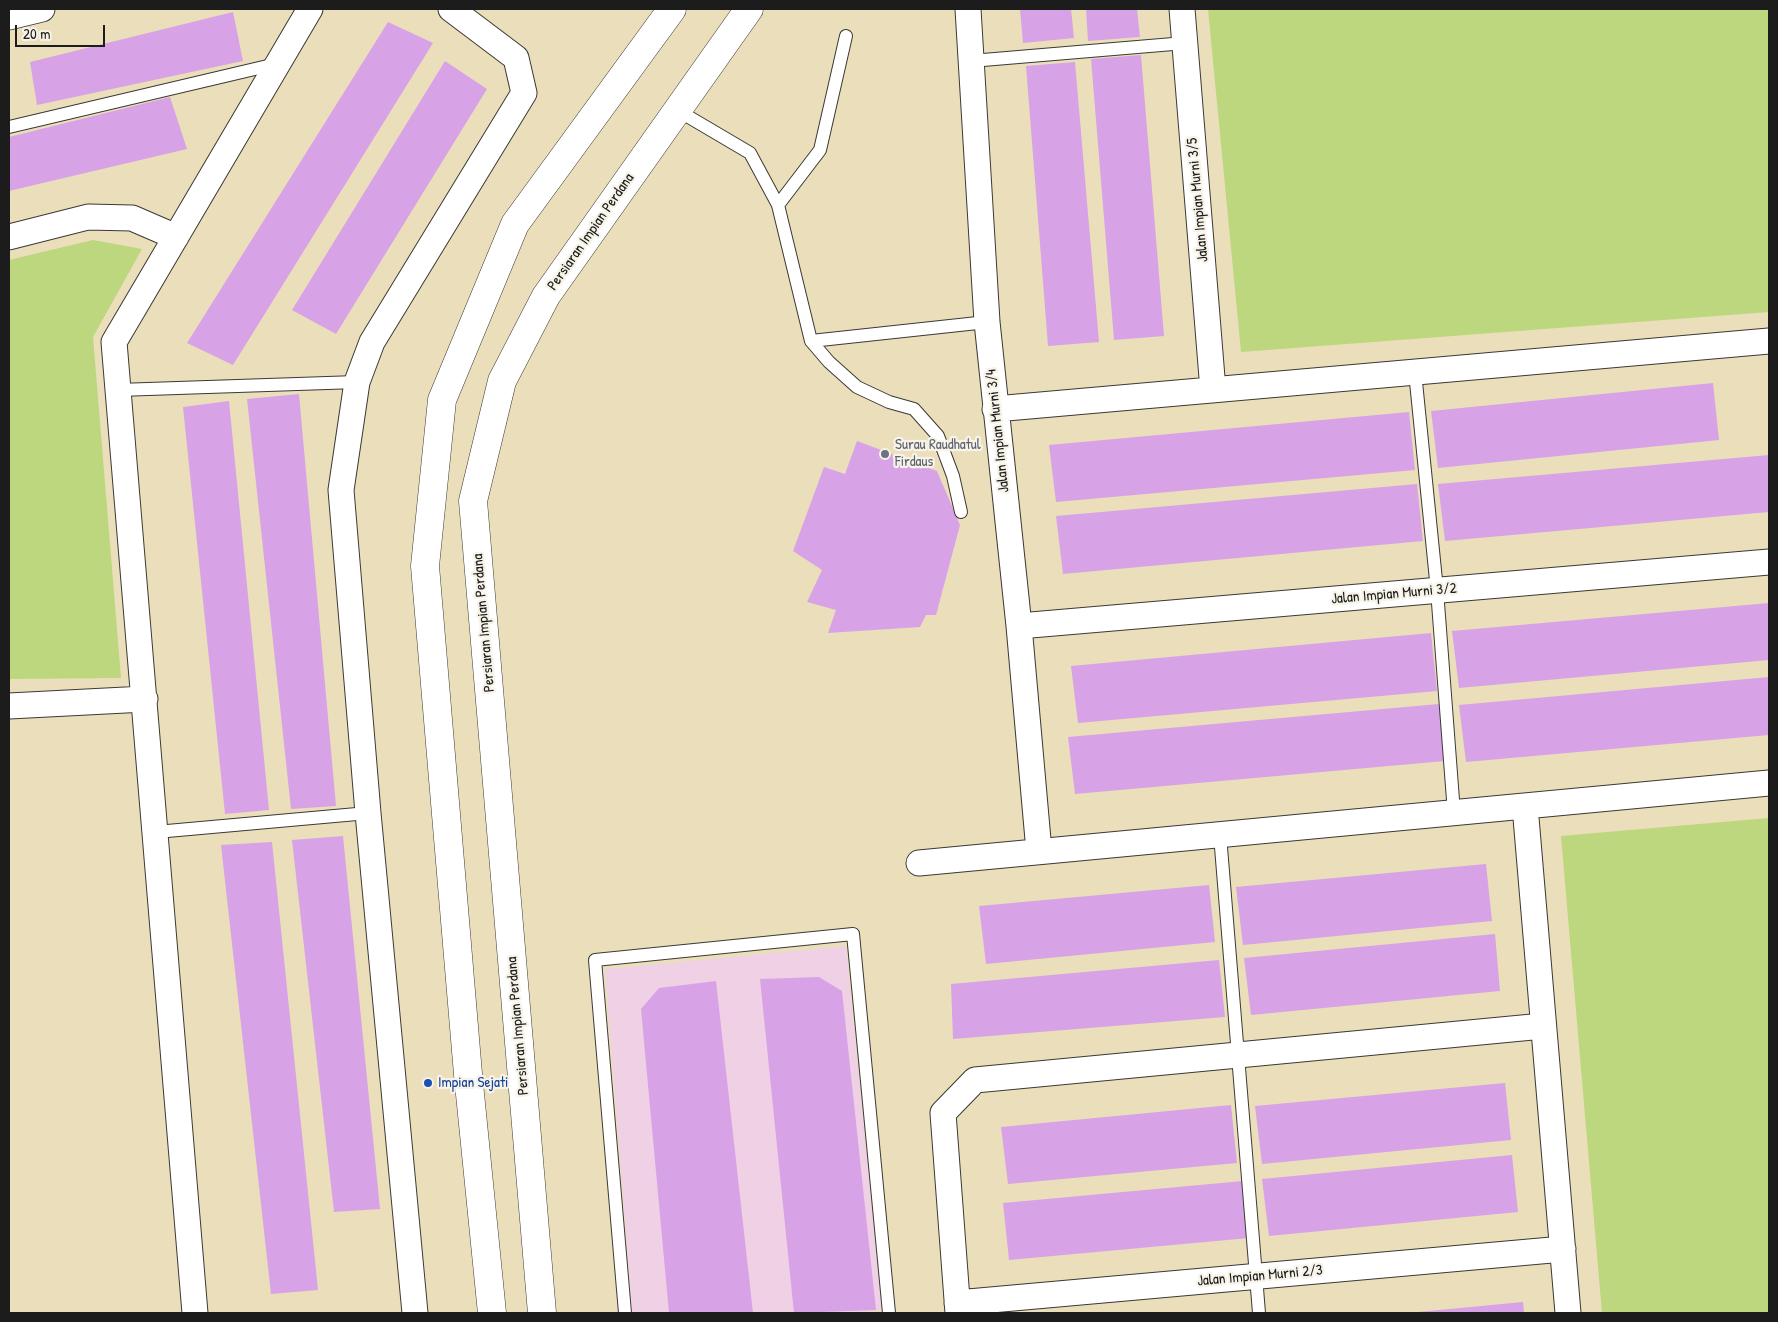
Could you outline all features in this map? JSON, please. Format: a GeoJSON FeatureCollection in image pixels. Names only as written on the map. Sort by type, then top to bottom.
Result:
{"type":"FeatureCollection","features":[{"type":"Feature","properties":{"kind":"street"},"geometry":{"type":"LineString","coordinates":[[9,16],[42,9]]}},
{"type":"Feature","properties":{"kind":"street"},"geometry":{"type":"LineString","coordinates":[[195,1313],[114,342],[310,9]]}},
{"type":"Feature","properties":{"kind":"street"},"geometry":{"type":"LineString","coordinates":[[415,1313],[340,490],[357,382],[372,342],[524,93],[516,58],[451,9]]}},
{"type":"Feature","properties":{"kind":"street"},"geometry":{"type":"LineString","coordinates":[[492,1313],[467,1065],[426,566],[442,400],[516,224],[672,9]]}},
{"type":"Feature","properties":{"kind":"street","name":"Persiaran Impian Perdana"},"geometry":{"type":"LineString","coordinates":[[542,1313],[473,501],[502,381],[546,296],[749,9]]}},
{"type":"Feature","properties":{"kind":"street","name":"Jalan Impian Murni 3/4"},"geometry":{"type":"LineString","coordinates":[[968,9],[987,322],[1019,626],[1039,851]]}},
{"type":"Feature","properties":{"kind":"street","name":"Jalan Impian Murni 3/5"},"geometry":{"type":"LineString","coordinates":[[1182,9],[1213,390]]}},
{"type":"Feature","properties":{"kind":"street"},"geometry":{"type":"LineString","coordinates":[[9,237],[88,217],[132,218],[176,237]]}},
{"type":"Feature","properties":{"kind":"street"},"geometry":{"type":"LineString","coordinates":[[996,409],[1769,341]]}},
{"type":"Feature","properties":{"kind":"street","name":"Jalan Impian Murni 3/2"},"geometry":{"type":"LineString","coordinates":[[1019,626],[1769,562]]}},
{"type":"Feature","properties":{"kind":"street"},"geometry":{"type":"LineString","coordinates":[[9,706],[145,699]]}},
{"type":"Feature","properties":{"kind":"street"},"geometry":{"type":"LineString","coordinates":[[919,863],[1769,783]]}},
{"type":"Feature","properties":{"kind":"street"},"geometry":{"type":"LineString","coordinates":[[1525,806],[1568,1313]]}},
{"type":"Feature","properties":{"kind":"street"},"geometry":{"type":"LineString","coordinates":[[958,1308],[943,1113],[975,1080],[1543,1026]]}},
{"type":"Feature","properties":{"kind":"street","name":"Jalan Impian Murni 2/3"},"geometry":{"type":"LineString","coordinates":[[958,1308],[1256,1277],[1564,1249]]}},
{"type":"Feature","properties":{"kind":"lane"},"geometry":{"type":"LineString","coordinates":[[778,205],[820,150],[846,36]]}},
{"type":"Feature","properties":{"kind":"lane"},"geometry":{"type":"LineString","coordinates":[[971,61],[1185,43]]}},
{"type":"Feature","properties":{"kind":"lane"},"geometry":{"type":"LineString","coordinates":[[9,127],[278,63]]}},
{"type":"Feature","properties":{"kind":"lane"},"geometry":{"type":"LineString","coordinates":[[677,110],[750,153],[778,205],[811,341],[829,362],[857,387],[889,402],[914,409],[938,436],[953,476],[961,512]]}},
{"type":"Feature","properties":{"kind":"lane"},"geometry":{"type":"LineString","coordinates":[[811,341],[987,322]]}},
{"type":"Feature","properties":{"kind":"lane"},"geometry":{"type":"LineString","coordinates":[[1415,372],[1437,590],[1454,813]]}},
{"type":"Feature","properties":{"kind":"lane"},"geometry":{"type":"LineString","coordinates":[[118,390],[357,382]]}},
{"type":"Feature","properties":{"kind":"lane"},"geometry":{"type":"LineString","coordinates":[[156,832],[368,813]]}},
{"type":"Feature","properties":{"kind":"lane"},"geometry":{"type":"LineString","coordinates":[[1220,835],[1259,1313]]}},
{"type":"Feature","properties":{"kind":"lane"},"geometry":{"type":"LineString","coordinates":[[625,1313],[595,960],[853,934],[888,1313]]}},
{"type":"Feature","properties":{"kind":"shaded area"},"geometry":{"type":"Polygon","coordinates":[[[846,946],[882,1310],[844,1313],[634,1313],[632,1311],[605,969],[846,946]]]}},
{"type":"Feature","properties":{"kind":"green space"},"geometry":{"type":"Polygon","coordinates":[[[1208,9],[1769,9],[1769,312],[1241,352],[1208,9]]]}},
{"type":"Feature","properties":{"kind":"green space"},"geometry":{"type":"Polygon","coordinates":[[[93,240],[142,249],[93,337],[121,678],[9,679],[9,260],[93,240]]]}},
{"type":"Feature","properties":{"kind":"green space"},"geometry":{"type":"Polygon","coordinates":[[[1769,818],[1769,1313],[1602,1313],[1561,836],[1769,818]]]}},
{"type":"Feature","properties":{"kind":"building"},"geometry":{"type":"Polygon","coordinates":[[[1020,9],[1071,9],[1074,38],[1023,43],[1020,9]]]}},
{"type":"Feature","properties":{"kind":"building"},"geometry":{"type":"Polygon","coordinates":[[[1086,9],[1137,9],[1140,37],[1088,41],[1086,9]]]}},
{"type":"Feature","properties":{"kind":"building"},"geometry":{"type":"Polygon","coordinates":[[[233,12],[243,61],[37,105],[30,62],[233,12]]]}},
{"type":"Feature","properties":{"kind":"building"},"geometry":{"type":"Polygon","coordinates":[[[388,22],[433,43],[233,365],[187,343],[388,22]]]}},
{"type":"Feature","properties":{"kind":"building"},"geometry":{"type":"Polygon","coordinates":[[[1141,55],[1164,336],[1114,340],[1091,59],[1141,55]]]}},
{"type":"Feature","properties":{"kind":"building"},"geometry":{"type":"Polygon","coordinates":[[[445,61],[487,89],[336,334],[292,310],[445,61]]]}},
{"type":"Feature","properties":{"kind":"building"},"geometry":{"type":"Polygon","coordinates":[[[1075,62],[1099,342],[1048,346],[1026,66],[1075,62]]]}},
{"type":"Feature","properties":{"kind":"building"},"geometry":{"type":"Polygon","coordinates":[[[170,97],[187,149],[9,191],[9,137],[170,97]]]}},
{"type":"Feature","properties":{"kind":"building"},"geometry":{"type":"Polygon","coordinates":[[[1713,383],[1719,440],[1438,468],[1431,411],[1713,383]]]}},
{"type":"Feature","properties":{"kind":"building"},"geometry":{"type":"Polygon","coordinates":[[[299,394],[336,806],[291,809],[247,399],[299,394]]]}},
{"type":"Feature","properties":{"kind":"building"},"geometry":{"type":"Polygon","coordinates":[[[229,401],[269,810],[225,814],[183,407],[229,401]]]}},
{"type":"Feature","properties":{"kind":"building"},"geometry":{"type":"Polygon","coordinates":[[[1409,412],[1415,470],[1056,502],[1049,445],[1409,412]]]}},
{"type":"Feature","properties":{"kind":"building"},"geometry":{"type":"Polygon","coordinates":[[[857,441],[937,471],[960,525],[936,615],[926,615],[920,627],[828,633],[836,610],[807,602],[822,570],[793,551],[824,467],[845,474],[857,441]]]}},
{"type":"Feature","properties":{"kind":"building"},"geometry":{"type":"Polygon","coordinates":[[[1769,455],[1769,512],[1445,541],[1438,484],[1769,455]]]}},
{"type":"Feature","properties":{"kind":"building"},"geometry":{"type":"Polygon","coordinates":[[[1417,484],[1423,541],[1063,574],[1056,516],[1417,484]]]}},
{"type":"Feature","properties":{"kind":"building"},"geometry":{"type":"Polygon","coordinates":[[[1769,603],[1769,660],[1459,688],[1452,631],[1769,603]]]}},
{"type":"Feature","properties":{"kind":"building"},"geometry":{"type":"Polygon","coordinates":[[[1431,633],[1437,691],[1078,723],[1071,666],[1431,633]]]}},
{"type":"Feature","properties":{"kind":"building"},"geometry":{"type":"Polygon","coordinates":[[[1769,677],[1769,735],[1466,762],[1459,705],[1769,677]]]}},
{"type":"Feature","properties":{"kind":"building"},"geometry":{"type":"Polygon","coordinates":[[[1439,704],[1445,761],[1075,794],[1068,737],[1439,704]]]}},
{"type":"Feature","properties":{"kind":"building"},"geometry":{"type":"Polygon","coordinates":[[[343,836],[380,1209],[334,1212],[292,840],[343,836]]]}},
{"type":"Feature","properties":{"kind":"building"},"geometry":{"type":"Polygon","coordinates":[[[272,842],[318,1290],[271,1294],[221,845],[272,842]]]}},
{"type":"Feature","properties":{"kind":"building"},"geometry":{"type":"Polygon","coordinates":[[[1486,864],[1492,921],[1243,945],[1236,887],[1486,864]]]}},
{"type":"Feature","properties":{"kind":"building"},"geometry":{"type":"Polygon","coordinates":[[[1209,885],[1215,942],[986,964],[979,906],[1209,885]]]}},
{"type":"Feature","properties":{"kind":"building"},"geometry":{"type":"Polygon","coordinates":[[[1495,934],[1500,991],[1251,1015],[1244,958],[1495,934]]]}},
{"type":"Feature","properties":{"kind":"building"},"geometry":{"type":"Polygon","coordinates":[[[1219,960],[1225,1017],[953,1039],[951,984],[1219,960]]]}},
{"type":"Feature","properties":{"kind":"building"},"geometry":{"type":"Polygon","coordinates":[[[819,977],[842,991],[876,1310],[794,1313],[760,979],[819,977]]]}},
{"type":"Feature","properties":{"kind":"building"},"geometry":{"type":"Polygon","coordinates":[[[716,981],[753,1313],[669,1313],[641,1009],[659,988],[716,981]]]}},
{"type":"Feature","properties":{"kind":"building"},"geometry":{"type":"Polygon","coordinates":[[[1505,1083],[1511,1140],[1262,1164],[1255,1106],[1505,1083]]]}},
{"type":"Feature","properties":{"kind":"building"},"geometry":{"type":"Polygon","coordinates":[[[1231,1105],[1237,1163],[1008,1184],[1001,1127],[1231,1105]]]}},
{"type":"Feature","properties":{"kind":"building"},"geometry":{"type":"Polygon","coordinates":[[[1512,1155],[1518,1212],[1269,1236],[1262,1179],[1512,1155]]]}},
{"type":"Feature","properties":{"kind":"building"},"geometry":{"type":"Polygon","coordinates":[[[1243,1181],[1249,1238],[1009,1260],[1003,1203],[1243,1181]]]}},
{"type":"Feature","properties":{"kind":"building"},"geometry":{"type":"Polygon","coordinates":[[[1523,1302],[1524,1313],[1418,1313],[1418,1312],[1523,1302]]]}},
{"type":"Feature","properties":{"kind":"place","name":"Surau Raudhatul Firdaus"},"geometry":{"type":"Point","coordinates":[885,454]}},
{"type":"Feature","properties":{"kind":"place","name":"Impian Sejati"},"geometry":{"type":"Point","coordinates":[428,1083]}}]}
